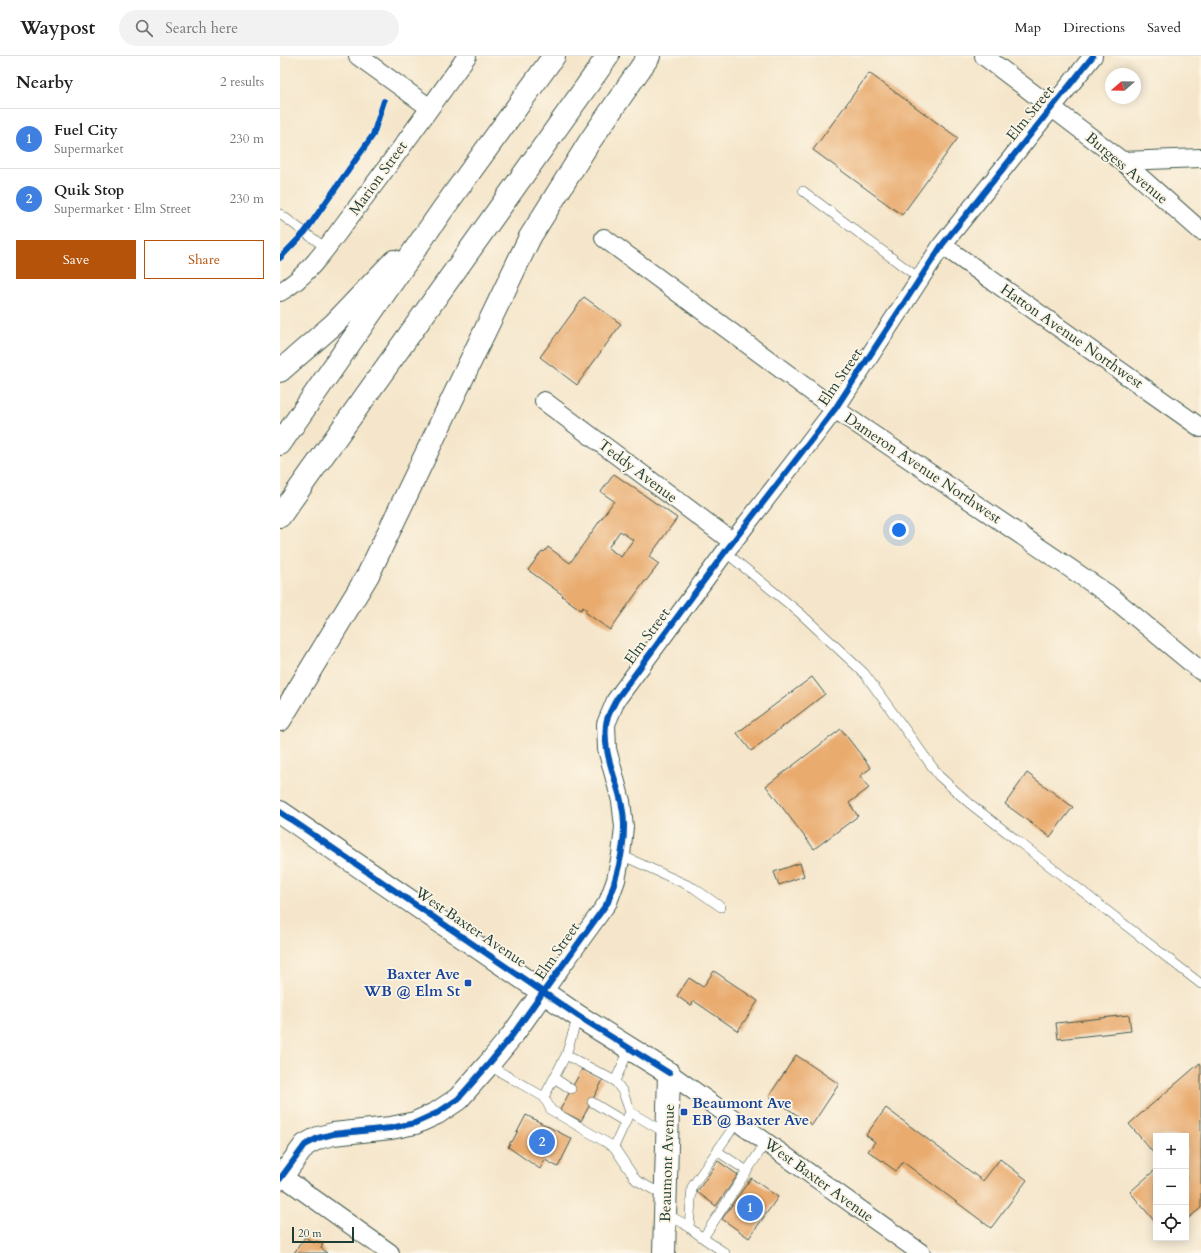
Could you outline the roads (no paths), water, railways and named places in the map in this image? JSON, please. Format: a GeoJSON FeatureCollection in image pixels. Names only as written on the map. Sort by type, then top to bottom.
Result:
{"type":"FeatureCollection","features":[{"type":"Feature","properties":{"kind":"main road"},"geometry":{"type":"LineString","coordinates":[[280,444],[443,209],[554,56]]}},
{"type":"Feature","properties":{"kind":"main road"},"geometry":{"type":"LineString","coordinates":[[280,516],[608,56]]}},
{"type":"Feature","properties":{"kind":"main road"},"geometry":{"type":"LineString","coordinates":[[280,720],[368,575],[530,237],[590,140],[649,56]]}},
{"type":"Feature","properties":{"kind":"main road"},"geometry":{"type":"LineString","coordinates":[[280,371],[334,324],[443,209]]}},
{"type":"Feature","properties":{"kind":"main road","name":"West Baxter Avenue"},"geometry":{"type":"LineString","coordinates":[[280,812],[578,1016],[669,1073]]}},
{"type":"Feature","properties":{"kind":"main road","name":"Elm Street"},"geometry":{"type":"LineString","coordinates":[[281,1177],[305,1145],[318,1138],[333,1134],[391,1128],[415,1122],[437,1113],[458,1099],[511,1037],[543,992]]}},
{"type":"Feature","properties":{"kind":"main road","name":"Beaumont Avenue"},"geometry":{"type":"LineString","coordinates":[[664,1253],[669,1073]]}},
{"type":"Feature","properties":{"kind":"street"},"geometry":{"type":"LineString","coordinates":[[358,56],[430,108]]}},
{"type":"Feature","properties":{"kind":"street","name":"Marion Street"},"geometry":{"type":"LineString","coordinates":[[280,292],[292,286],[326,248],[467,56]]}},
{"type":"Feature","properties":{"kind":"street","name":"Burgess Avenue"},"geometry":{"type":"LineString","coordinates":[[984,56],[1122,161],[1201,231]]}},
{"type":"Feature","properties":{"kind":"street","name":"Elm Street"},"geometry":{"type":"LineString","coordinates":[[543,992],[608,902],[616,880],[621,855],[624,827],[621,801],[607,749],[606,724],[616,700],[729,547],[836,409],[942,245],[1093,56]]}},
{"type":"Feature","properties":{"kind":"street"},"geometry":{"type":"LineString","coordinates":[[1122,161],[1201,158]]}},
{"type":"Feature","properties":{"kind":"street","name":"Dameron Avenue Northwest"},"geometry":{"type":"LineString","coordinates":[[604,238],[836,409],[1108,594],[1201,671]]}},
{"type":"Feature","properties":{"kind":"street","name":"Hatton Avenue Northwest"},"geometry":{"type":"LineString","coordinates":[[942,245],[1201,428]]}},
{"type":"Feature","properties":{"kind":"street","name":"Teddy Avenue"},"geometry":{"type":"LineString","coordinates":[[544,400],[729,547]]}},
{"type":"Feature","properties":{"kind":"street","name":"West Baxter Avenue"},"geometry":{"type":"LineString","coordinates":[[669,1073],[921,1253]]}},
{"type":"Feature","properties":{"kind":"street"},"geometry":{"type":"LineString","coordinates":[[281,1177],[390,1253]]}},
{"type":"Feature","properties":{"kind":"lane"},"geometry":{"type":"LineString","coordinates":[[803,191],[920,279]]}},
{"type":"Feature","properties":{"kind":"lane"},"geometry":{"type":"LineString","coordinates":[[280,214],[326,248]]}},
{"type":"Feature","properties":{"kind":"lane"},"geometry":{"type":"LineString","coordinates":[[729,547],[864,673],[939,776],[969,803],[1201,984]]}},
{"type":"Feature","properties":{"kind":"lane"},"geometry":{"type":"LineString","coordinates":[[621,855],[694,888],[720,907]]}},
{"type":"Feature","properties":{"kind":"lane"},"geometry":{"type":"LineString","coordinates":[[544,1097],[566,1055],[578,1016]]}},
{"type":"Feature","properties":{"kind":"lane"},"geometry":{"type":"LineString","coordinates":[[615,1081],[630,1048]]}},
{"type":"Feature","properties":{"kind":"lane"},"geometry":{"type":"LineString","coordinates":[[566,1055],[615,1081],[623,1092],[630,1112],[667,1134]]}},
{"type":"Feature","properties":{"kind":"lane"},"geometry":{"type":"LineString","coordinates":[[488,1065],[544,1097],[551,1110],[614,1147],[636,1180],[666,1205],[690,1228],[725,1253]]}},
{"type":"Feature","properties":{"kind":"lane"},"geometry":{"type":"LineString","coordinates":[[554,1078],[571,1089]]}},
{"type":"Feature","properties":{"kind":"lane"},"geometry":{"type":"LineString","coordinates":[[592,1102],[625,1122]]}},
{"type":"Feature","properties":{"kind":"lane"},"geometry":{"type":"LineString","coordinates":[[614,1147],[630,1112]]}},
{"type":"Feature","properties":{"kind":"lane"},"geometry":{"type":"LineString","coordinates":[[690,1228],[692,1187],[737,1122]]}},
{"type":"Feature","properties":{"kind":"lane"},"geometry":{"type":"LineString","coordinates":[[703,1238],[766,1142]]}},
{"type":"Feature","properties":{"kind":"lane"},"geometry":{"type":"LineString","coordinates":[[717,1151],[747,1171]]}},
{"type":"Feature","properties":{"kind":"place","name":"Baxter Ave WB @ Elm St"},"geometry":{"type":"Point","coordinates":[468,983]}},
{"type":"Feature","properties":{"kind":"place","name":"Beaumont Ave EB @ Baxter Ave"},"geometry":{"type":"Point","coordinates":[684,1112]}},
{"type":"Feature","properties":{"kind":"place","name":"Quik Stop"},"geometry":{"type":"Point","coordinates":[542,1142]}},
{"type":"Feature","properties":{"kind":"place","name":"Fuel City"},"geometry":{"type":"Point","coordinates":[750,1208]}}]}
